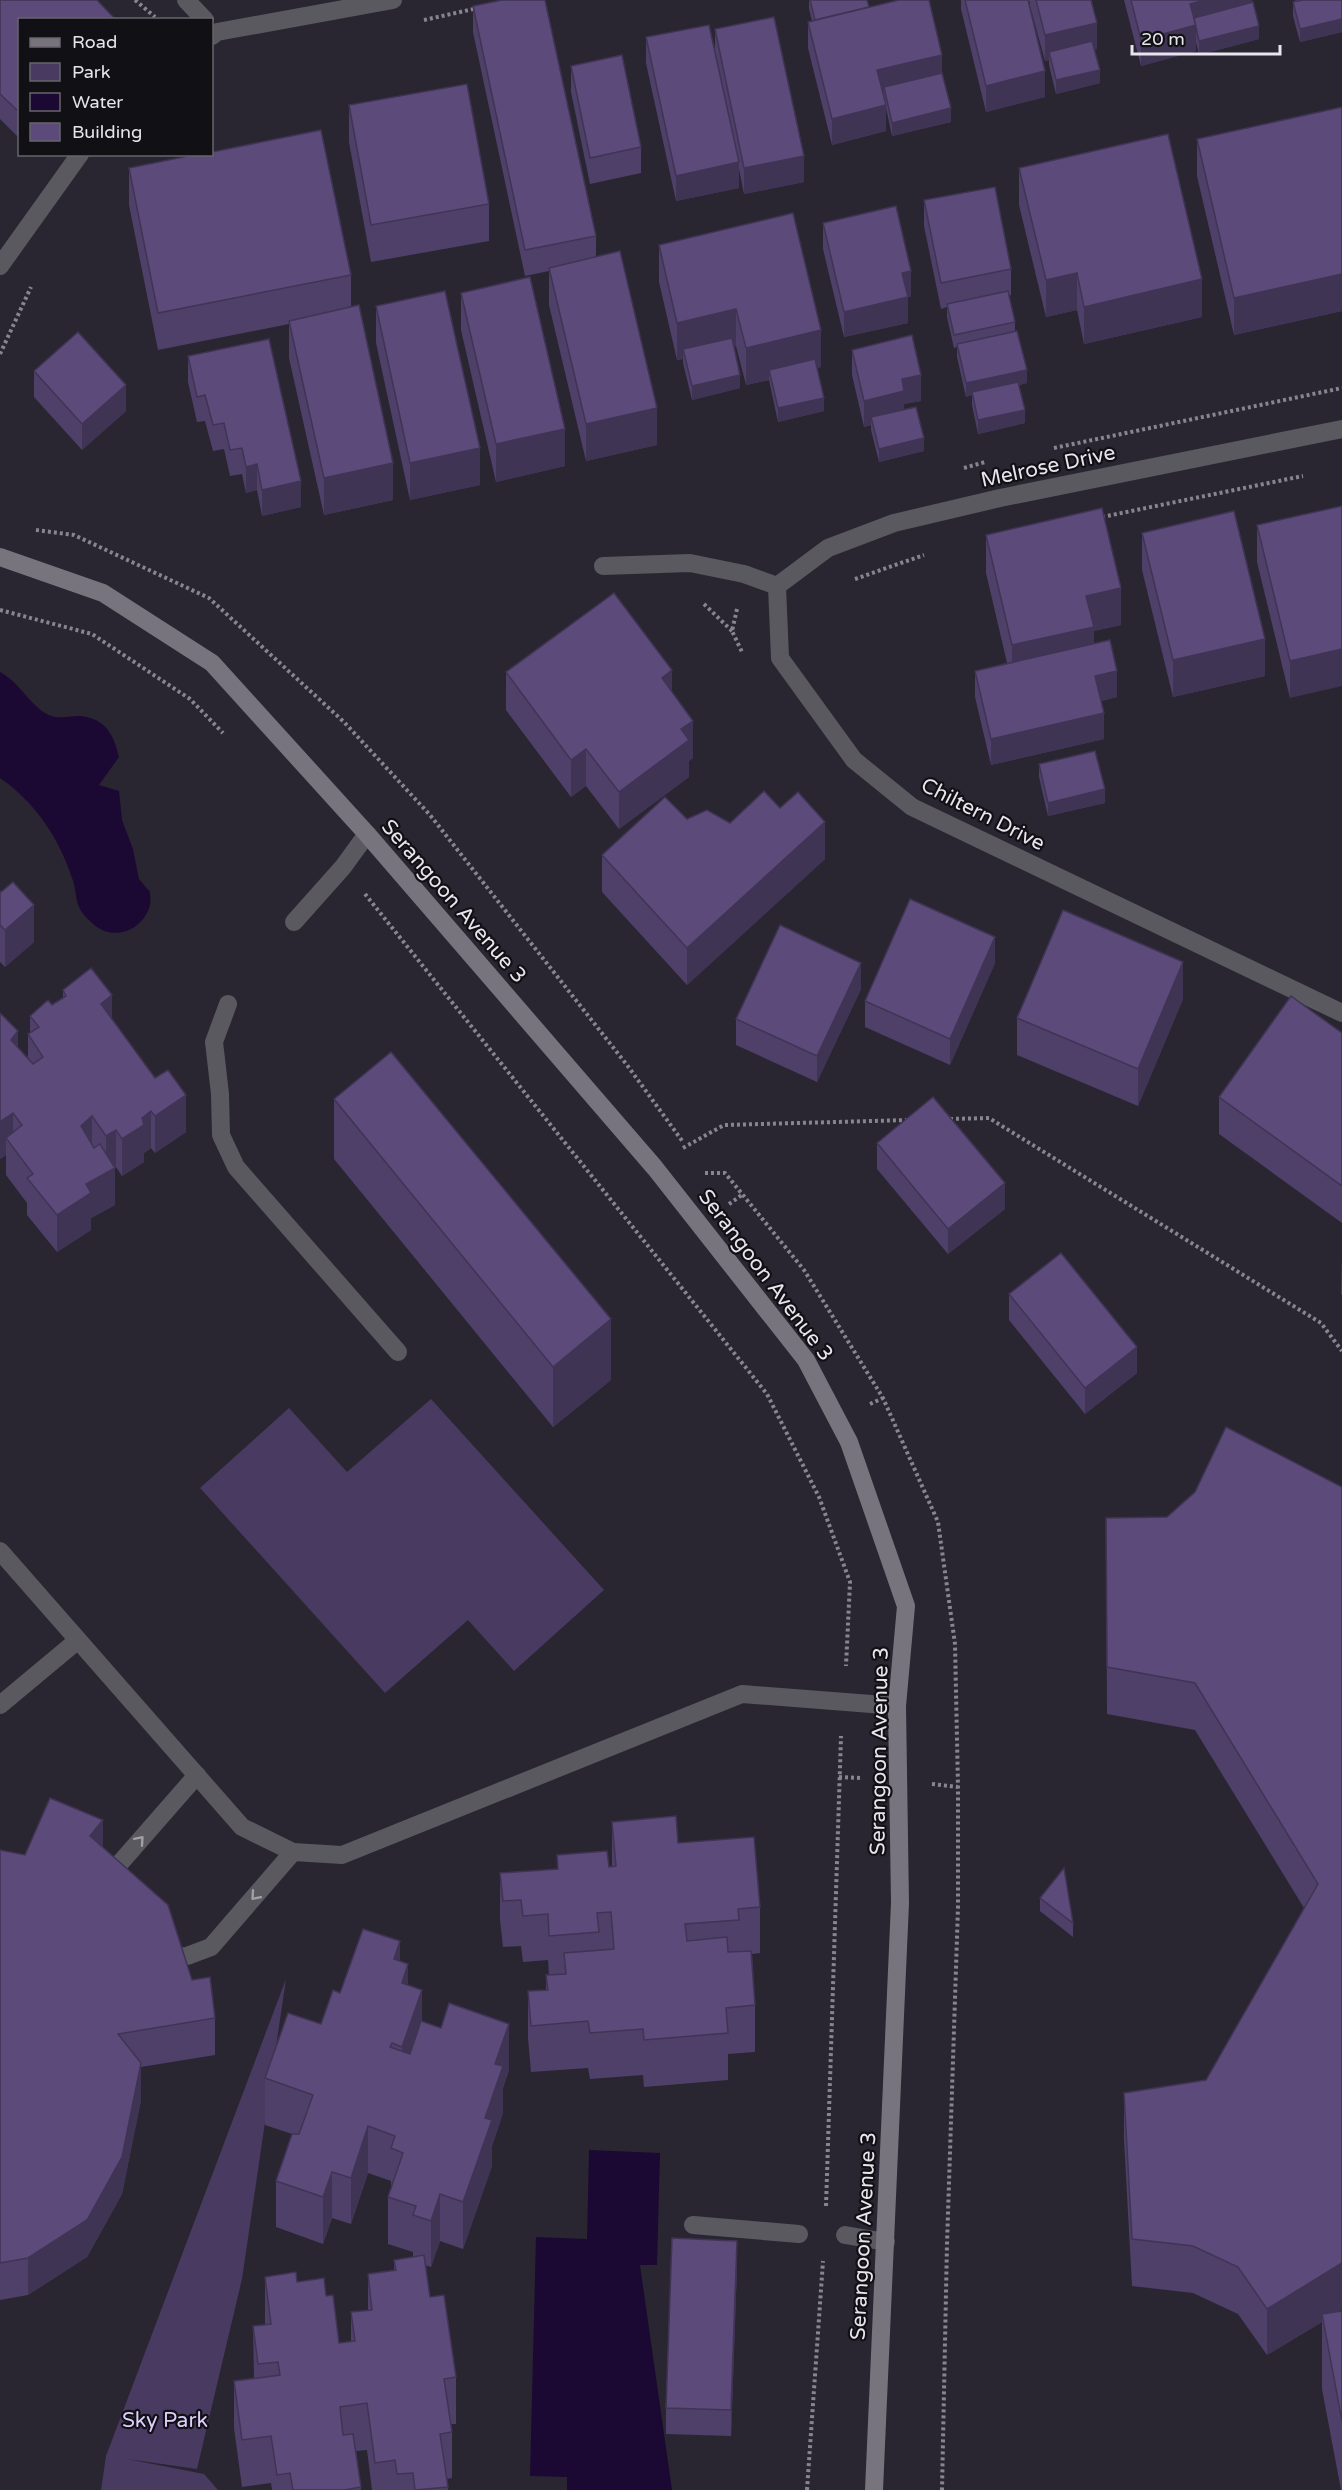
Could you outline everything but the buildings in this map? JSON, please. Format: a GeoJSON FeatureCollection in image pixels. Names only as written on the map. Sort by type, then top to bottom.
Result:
{"type":"FeatureCollection","features":[{"type":"Feature","properties":{"kind":"street"},"geometry":{"type":"LineString","coordinates":[[186,0],[202,18]]}},
{"type":"Feature","properties":{"kind":"street"},"geometry":{"type":"LineString","coordinates":[[213,28],[393,0]]}},
{"type":"Feature","properties":{"kind":"street"},"geometry":{"type":"LineString","coordinates":[[0,266],[79,156]]}},
{"type":"Feature","properties":{"kind":"street","name":"Melrose Drive"},"geometry":{"type":"LineString","coordinates":[[777,586],[828,548],[894,523],[1000,498],[1342,429]]}},
{"type":"Feature","properties":{"kind":"street","name":"Serangoon Avenue 3"},"geometry":{"type":"LineString","coordinates":[[0,557],[103,593],[212,663],[367,834],[655,1168],[806,1360],[849,1442],[906,1606],[897,1706],[900,1903],[874,2490]]}},
{"type":"Feature","properties":{"kind":"street"},"geometry":{"type":"LineString","coordinates":[[603,566],[690,563],[744,574],[777,586]]}},
{"type":"Feature","properties":{"kind":"street","name":"Chiltern Drive"},"geometry":{"type":"LineString","coordinates":[[777,586],[780,658],[854,760],[912,807],[1342,1013]]}},
{"type":"Feature","properties":{"kind":"street"},"geometry":{"type":"LineString","coordinates":[[294,922],[343,867],[367,834]]}},
{"type":"Feature","properties":{"kind":"street"},"geometry":{"type":"LineString","coordinates":[[228,1004],[214,1042],[221,1134],[236,1167],[398,1352]]}},
{"type":"Feature","properties":{"kind":"street"},"geometry":{"type":"LineString","coordinates":[[0,1551],[242,1827],[293,1852],[342,1855],[742,1694],[897,1706]]}},
{"type":"Feature","properties":{"kind":"street"},"geometry":{"type":"LineString","coordinates":[[0,1705],[78,1640]]}},
{"type":"Feature","properties":{"kind":"street"},"geometry":{"type":"LineString","coordinates":[[109,1888],[114,1870],[197,1775]]}},
{"type":"Feature","properties":{"kind":"street"},"geometry":{"type":"LineString","coordinates":[[172,1957],[186,1956],[211,1947],[293,1852]]}},
{"type":"Feature","properties":{"kind":"street"},"geometry":{"type":"LineString","coordinates":[[693,2225],[799,2234]]}},
{"type":"Feature","properties":{"kind":"street"},"geometry":{"type":"LineString","coordinates":[[845,2235],[886,2242]]}},
{"type":"Feature","properties":{"kind":"path"},"geometry":{"type":"LineString","coordinates":[[135,0],[155,18]]}},
{"type":"Feature","properties":{"kind":"path"},"geometry":{"type":"LineString","coordinates":[[1091,519],[1308,475]]}},
{"type":"Feature","properties":{"kind":"path"},"geometry":{"type":"LineString","coordinates":[[853,580],[932,553]]}},
{"type":"Feature","properties":{"kind":"path"},"geometry":{"type":"LineString","coordinates":[[0,610],[92,634],[190,699],[232,741]]}},
{"type":"Feature","properties":{"kind":"path"},"geometry":{"type":"LineString","coordinates":[[343,867],[767,1394],[819,1497],[850,1582],[845,1702],[839,1756],[826,2211]]}},
{"type":"Feature","properties":{"kind":"path"},"geometry":{"type":"LineString","coordinates":[[943,1120],[989,1118],[1322,1323],[1342,1351]]}},
{"type":"Feature","properties":{"kind":"path"},"geometry":{"type":"LineString","coordinates":[[655,1168],[686,1146],[724,1125],[920,1120]]}},
{"type":"Feature","properties":{"kind":"path"},"geometry":{"type":"LineString","coordinates":[[942,2490],[958,1907]]}},
{"type":"Feature","properties":{"kind":"path"},"geometry":{"type":"LineString","coordinates":[[807,2490],[823,2256]]}},
{"type":"Feature","properties":{"kind":"green space"},"geometry":{"type":"Polygon","coordinates":[[[431,1399],[604,1590],[514,1671],[468,1620],[385,1693],[200,1488],[289,1408],[347,1472],[431,1399]]]}},
{"type":"Feature","properties":{"kind":"green space","name":"Sky Park"},"geometry":{"type":"Polygon","coordinates":[[[286,1979],[242,2279],[197,2469],[127,2459],[204,2474],[218,2490],[101,2490],[106,2456],[286,1979]]]}},
{"type":"Feature","properties":{"kind":"water"},"geometry":{"type":"Polygon","coordinates":[[[0,672],[13,681],[33,703],[49,715],[90,718],[108,729],[119,757],[99,785],[119,791],[122,820],[133,849],[139,879],[150,892],[150,903],[146,914],[134,928],[117,933],[108,932],[100,929],[84,915],[78,905],[67,863],[53,835],[24,798],[0,778],[0,672]]]}},
{"type":"Feature","properties":{"kind":"water"},"geometry":{"type":"Polygon","coordinates":[[[589,2150],[660,2153],[657,2265],[640,2265],[672,2490],[567,2490],[567,2477],[530,2476],[536,2237],[587,2239],[589,2150]]]}}]}
